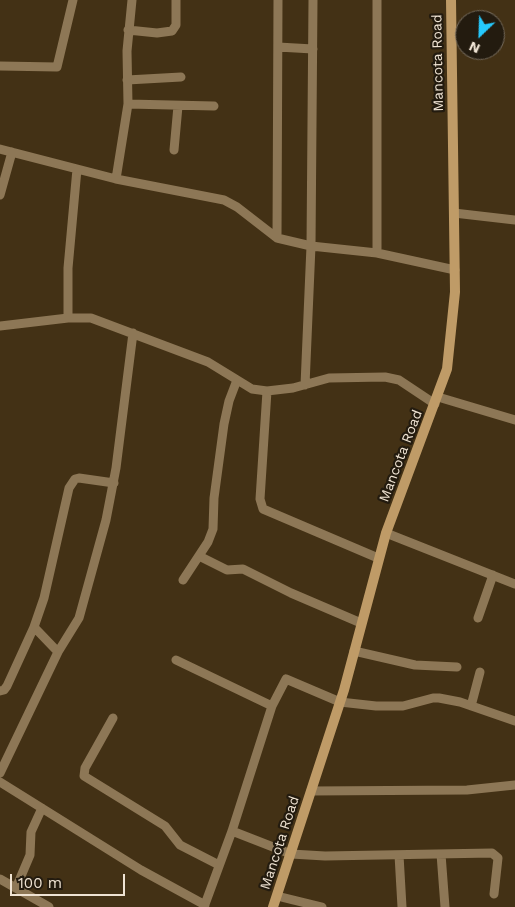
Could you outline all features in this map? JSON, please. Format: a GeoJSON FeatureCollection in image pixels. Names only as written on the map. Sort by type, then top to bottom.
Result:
{"type":"FeatureCollection","features":[{"type":"Feature","properties":{"kind":"main road","name":"Mancota Road"},"geometry":{"type":"LineString","coordinates":[[273,907],[340,702],[386,533],[437,401],[447,369],[456,292],[451,0]]}},
{"type":"Feature","properties":{"kind":"street"},"geometry":{"type":"LineString","coordinates":[[0,66],[57,67],[73,0]]}},
{"type":"Feature","properties":{"kind":"street"},"geometry":{"type":"LineString","coordinates":[[116,179],[128,104],[128,30],[132,0]]}},
{"type":"Feature","properties":{"kind":"street"},"geometry":{"type":"LineString","coordinates":[[128,30],[157,33],[172,31],[176,25],[176,0]]}},
{"type":"Feature","properties":{"kind":"street"},"geometry":{"type":"LineString","coordinates":[[276,238],[278,0]]}},
{"type":"Feature","properties":{"kind":"street"},"geometry":{"type":"LineString","coordinates":[[306,385],[311,246],[313,0]]}},
{"type":"Feature","properties":{"kind":"street"},"geometry":{"type":"LineString","coordinates":[[377,0],[377,253]]}},
{"type":"Feature","properties":{"kind":"street"},"geometry":{"type":"LineString","coordinates":[[278,47],[313,49]]}},
{"type":"Feature","properties":{"kind":"street"},"geometry":{"type":"LineString","coordinates":[[127,80],[181,77]]}},
{"type":"Feature","properties":{"kind":"street"},"geometry":{"type":"LineString","coordinates":[[128,104],[214,106]]}},
{"type":"Feature","properties":{"kind":"street"},"geometry":{"type":"LineString","coordinates":[[174,150],[178,106]]}},
{"type":"Feature","properties":{"kind":"street"},"geometry":{"type":"LineString","coordinates":[[0,149],[116,179],[231,202],[276,238],[311,246],[377,253],[455,270]]}},
{"type":"Feature","properties":{"kind":"street"},"geometry":{"type":"LineString","coordinates":[[0,195],[12,152]]}},
{"type":"Feature","properties":{"kind":"street"},"geometry":{"type":"LineString","coordinates":[[68,318],[68,268],[77,170]]}},
{"type":"Feature","properties":{"kind":"street"},"geometry":{"type":"LineString","coordinates":[[454,213],[515,220]]}},
{"type":"Feature","properties":{"kind":"street"},"geometry":{"type":"LineString","coordinates":[[0,326],[68,318],[91,318],[208,362],[252,388],[267,391],[306,385],[329,378],[385,377],[399,380],[437,401],[515,420]]}},
{"type":"Feature","properties":{"kind":"street"},"geometry":{"type":"LineString","coordinates":[[0,773],[58,652],[79,618],[84,603],[114,483],[133,334]]}},
{"type":"Feature","properties":{"kind":"street"},"geometry":{"type":"LineString","coordinates":[[183,580],[208,542],[213,529],[214,498],[224,424],[229,401],[237,380]]}},
{"type":"Feature","properties":{"kind":"street"},"geometry":{"type":"LineString","coordinates":[[267,391],[260,499],[263,509],[378,558]]}},
{"type":"Feature","properties":{"kind":"street"},"geometry":{"type":"LineString","coordinates":[[0,690],[4,690],[7,686],[34,627],[44,598],[72,482],[79,478],[114,483]]}},
{"type":"Feature","properties":{"kind":"street"},"geometry":{"type":"LineString","coordinates":[[386,533],[515,584]]}},
{"type":"Feature","properties":{"kind":"street"},"geometry":{"type":"LineString","coordinates":[[199,556],[227,570],[244,569],[291,593],[361,623]]}},
{"type":"Feature","properties":{"kind":"street"},"geometry":{"type":"LineString","coordinates":[[478,618],[493,575]]}},
{"type":"Feature","properties":{"kind":"street"},"geometry":{"type":"LineString","coordinates":[[34,627],[58,652]]}},
{"type":"Feature","properties":{"kind":"street"},"geometry":{"type":"LineString","coordinates":[[354,651],[415,665],[457,667]]}},
{"type":"Feature","properties":{"kind":"street"},"geometry":{"type":"LineString","coordinates":[[176,660],[272,706]]}},
{"type":"Feature","properties":{"kind":"street"},"geometry":{"type":"LineString","coordinates":[[471,706],[480,672]]}},
{"type":"Feature","properties":{"kind":"street"},"geometry":{"type":"LineString","coordinates":[[0,782],[142,870],[205,906],[232,831],[272,706],[286,679],[340,702],[376,706],[403,706],[433,698],[471,706],[515,721]]}},
{"type":"Feature","properties":{"kind":"street"},"geometry":{"type":"LineString","coordinates":[[113,718],[85,768],[84,776],[164,826],[180,845],[219,865]]}},
{"type":"Feature","properties":{"kind":"street"},"geometry":{"type":"LineString","coordinates":[[311,792],[467,790],[515,785]]}},
{"type":"Feature","properties":{"kind":"street"},"geometry":{"type":"LineString","coordinates":[[16,888],[30,855],[31,832],[42,808]]}},
{"type":"Feature","properties":{"kind":"street"},"geometry":{"type":"LineString","coordinates":[[232,831],[291,854],[325,856],[492,853],[497,855],[498,863],[494,894]]}},
{"type":"Feature","properties":{"kind":"street"},"geometry":{"type":"LineString","coordinates":[[441,854],[445,907]]}},
{"type":"Feature","properties":{"kind":"street"},"geometry":{"type":"LineString","coordinates":[[399,855],[402,907]]}},
{"type":"Feature","properties":{"kind":"street"},"geometry":{"type":"LineString","coordinates":[[0,879],[49,907]]}},
{"type":"Feature","properties":{"kind":"street"},"geometry":{"type":"LineString","coordinates":[[277,896],[322,907]]}}]}
